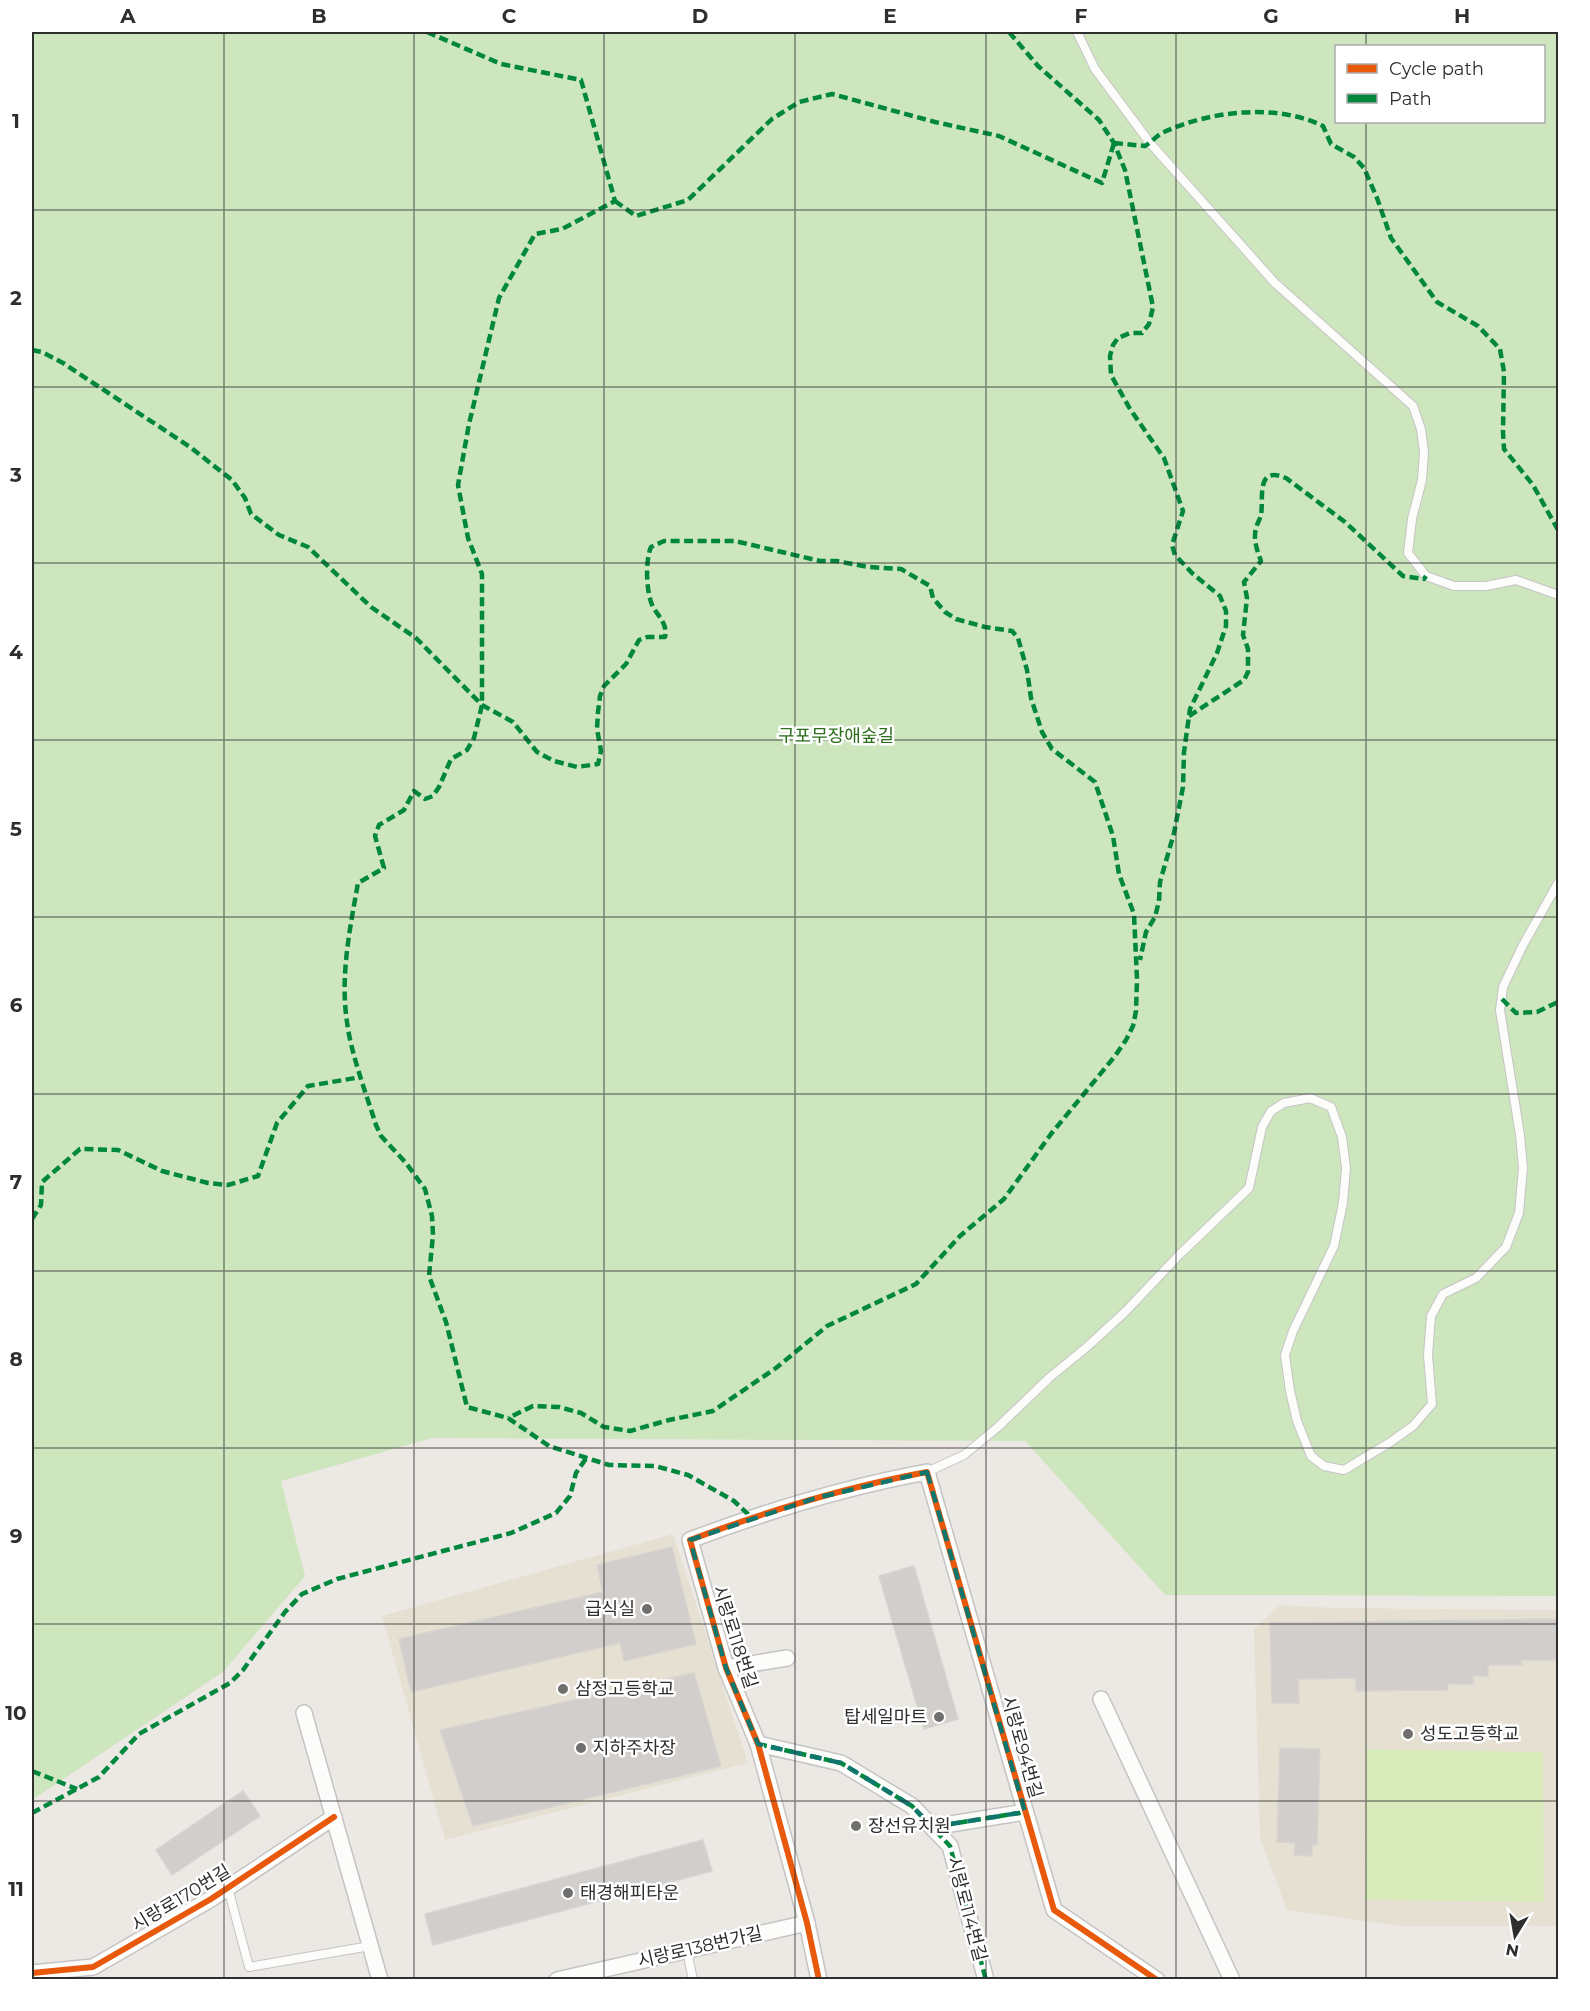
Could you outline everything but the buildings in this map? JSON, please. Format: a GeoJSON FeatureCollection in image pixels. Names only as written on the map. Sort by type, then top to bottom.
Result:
{"type":"FeatureCollection","features":[{"type":"Feature","properties":{"kind":"street","name":"시랑로118번길"},"geometry":{"type":"LineString","coordinates":[[819,1980],[807,1923],[758,1744],[726,1668],[690,1540],[752,1517],[816,1498],[927,1473]]}},
{"type":"Feature","properties":{"kind":"street","name":"시랑로94번길"},"geometry":{"type":"LineString","coordinates":[[927,1473],[1054,1910],[1157,1980]]}},
{"type":"Feature","properties":{"kind":"street","name":"시랑로118번길"},"geometry":{"type":"LineString","coordinates":[[726,1668],[787,1658]]}},
{"type":"Feature","properties":{"kind":"street"},"geometry":{"type":"LineString","coordinates":[[1101,1699],[1232,1980]]}},
{"type":"Feature","properties":{"kind":"street"},"geometry":{"type":"LineString","coordinates":[[304,1713],[380,1980]]}},
{"type":"Feature","properties":{"kind":"street","name":"시랑로114번길"},"geometry":{"type":"LineString","coordinates":[[758,1744],[841,1763],[912,1806],[950,1846],[986,1980]]}},
{"type":"Feature","properties":{"kind":"street"},"geometry":{"type":"LineString","coordinates":[[932,1827],[1025,1812]]}},
{"type":"Feature","properties":{"kind":"street","name":"시랑로170번길"},"geometry":{"type":"LineString","coordinates":[[32,1973],[93,1967],[228,1888],[334,1817]]}},
{"type":"Feature","properties":{"kind":"street","name":"시랑로138번가길"},"geometry":{"type":"LineString","coordinates":[[557,1980],[807,1923]]}},
{"type":"Feature","properties":{"kind":"lane"},"geometry":{"type":"LineString","coordinates":[[1077,32],[1095,69],[1150,143],[1268,275],[1413,406],[1421,429],[1424,452],[1422,480],[1412,519],[1407,553],[1426,576],[1454,586],[1486,586],[1515,580],[1558,595]]}},
{"type":"Feature","properties":{"kind":"lane"},"geometry":{"type":"LineString","coordinates":[[927,1473],[964,1455],[1126,1311],[1179,1255],[1249,1188],[1262,1127],[1270,1111],[1284,1102],[1310,1098],[1330,1107],[1342,1137],[1347,1168],[1343,1203],[1334,1246],[1293,1331],[1285,1355],[1290,1391],[1298,1421],[1311,1456],[1324,1466],[1344,1470],[1413,1426],[1432,1404],[1428,1355],[1431,1316],[1443,1294],[1476,1278],[1506,1247],[1519,1213],[1523,1168],[1500,1010],[1503,987],[1522,945],[1558,883]]}},
{"type":"Feature","properties":{"kind":"lane"},"geometry":{"type":"LineString","coordinates":[[228,1888],[249,1967],[370,1946]]}},
{"type":"Feature","properties":{"kind":"lane"},"geometry":{"type":"LineString","coordinates":[[687,1951],[693,1980]]}},
{"type":"Feature","properties":{"kind":"highlighted area"},"geometry":{"type":"Polygon","coordinates":[[[927,1472],[1025,1812],[932,1827],[912,1806],[841,1763],[758,1744],[726,1668],[690,1540],[816,1498],[927,1472]]]}},
{"type":"Feature","properties":{"kind":"shaded area","name":"삼정고등학교"},"geometry":{"type":"Polygon","coordinates":[[[673,1534],[748,1763],[445,1840],[382,1616],[673,1534]]]}},
{"type":"Feature","properties":{"kind":"shaded area","name":"성도고등학교"},"geometry":{"type":"Polygon","coordinates":[[[1280,1605],[1334,1608],[1558,1610],[1558,1926],[1400,1926],[1287,1910],[1260,1838],[1254,1630],[1280,1605]]]}},
{"type":"Feature","properties":{"kind":"green space","name":"구포무장애숲길"},"geometry":{"type":"Polygon","coordinates":[[[32,32],[1558,32],[1558,1596],[1165,1595],[1025,1441],[432,1438],[281,1481],[305,1576],[223,1672],[32,1800],[32,32]]]}},
{"type":"Feature","properties":{"kind":"green space"},"geometry":{"type":"Polygon","coordinates":[[[1366,1749],[1543,1752],[1544,1902],[1365,1900],[1366,1749]]]}},
{"type":"Feature","properties":{"kind":"marked path"},"geometry":{"type":"LineString","coordinates":[[427,32],[501,64],[581,80],[615,201],[562,229],[535,234],[499,298],[469,424],[458,485],[468,538],[482,574],[482,705],[474,738],[467,750],[451,759],[433,796],[425,799],[414,791],[404,810],[379,825],[375,836],[384,868],[358,883],[349,935],[345,970],[345,1005],[349,1034],[359,1074],[381,1136],[406,1163],[425,1189],[432,1216],[433,1235],[429,1276],[446,1322],[467,1407],[508,1418],[549,1446],[609,1465],[655,1466],[688,1475],[734,1501],[751,1517]]}},
{"type":"Feature","properties":{"kind":"marked path"},"geometry":{"type":"LineString","coordinates":[[1009,32],[1038,66],[1099,120],[1114,143],[1125,170],[1153,307],[1149,324],[1142,333],[1130,333],[1118,338],[1113,345],[1110,356],[1111,375],[1130,409],[1164,458],[1183,511],[1172,545],[1175,555],[1193,574],[1220,596],[1226,611],[1226,626],[1217,653],[1190,709],[1184,752],[1183,787],[1174,833],[1160,882],[1155,917],[1146,932],[1140,960]]}},
{"type":"Feature","properties":{"kind":"marked path"},"geometry":{"type":"LineString","coordinates":[[615,201],[636,216],[688,200],[772,119],[799,102],[832,94],[935,122],[999,136],[1102,183],[1114,143]]}},
{"type":"Feature","properties":{"kind":"marked path"},"geometry":{"type":"LineString","coordinates":[[1114,143],[1145,146],[1161,133],[1182,125],[1243,112],[1285,114],[1323,126],[1331,144],[1354,157],[1364,168],[1391,238],[1437,302],[1478,326],[1500,349],[1504,372],[1504,449],[1533,485],[1558,530]]}},
{"type":"Feature","properties":{"kind":"marked path"},"geometry":{"type":"LineString","coordinates":[[32,350],[42,352],[63,363],[190,447],[232,480],[245,498],[251,514],[279,535],[308,547],[371,607],[416,638],[482,705],[513,722],[537,752],[554,761],[577,767],[598,764],[601,751],[597,729],[598,712],[604,686],[626,664],[639,640],[647,637],[665,637],[664,625],[653,607],[649,594],[647,568],[651,547],[664,541],[735,541],[820,561],[901,569],[930,586],[933,598],[945,612],[956,619],[1012,631],[1018,638],[1027,670],[1031,698],[1042,732],[1052,749],[1095,782],[1113,836],[1119,874],[1134,914],[1137,979],[1133,1026],[1115,1056],[1051,1134],[1004,1199],[960,1236],[916,1284],[827,1326],[776,1368],[713,1411],[630,1431],[604,1427],[581,1413],[559,1407],[533,1406],[508,1418]]}},
{"type":"Feature","properties":{"kind":"marked path"},"geometry":{"type":"LineString","coordinates":[[1189,716],[1244,680],[1248,672],[1248,649],[1243,635],[1247,598],[1244,582],[1261,561],[1255,532],[1261,515],[1263,485],[1269,476],[1276,475],[1286,478],[1345,522],[1403,576],[1424,579],[1426,576]]}},
{"type":"Feature","properties":{"kind":"marked path"},"geometry":{"type":"LineString","coordinates":[[1502,999],[1516,1013],[1537,1012],[1558,1002]]}},
{"type":"Feature","properties":{"kind":"marked path"},"geometry":{"type":"LineString","coordinates":[[32,1219],[41,1205],[42,1182],[80,1149],[118,1150],[162,1171],[208,1183],[228,1185],[258,1176],[277,1123],[308,1086],[361,1077]]}},
{"type":"Feature","properties":{"kind":"marked path"},"geometry":{"type":"LineString","coordinates":[[32,1813],[99,1777],[139,1734],[230,1683],[243,1670],[285,1612],[302,1594],[337,1579],[511,1533],[556,1513],[570,1496],[576,1473],[587,1457]]}},
{"type":"Feature","properties":{"kind":"marked path"},"geometry":{"type":"LineString","coordinates":[[758,1744],[841,1763],[912,1806],[950,1846],[986,1980]]}},
{"type":"Feature","properties":{"kind":"marked path"},"geometry":{"type":"LineString","coordinates":[[32,1771],[77,1789]]}},
{"type":"Feature","properties":{"kind":"marked path"},"geometry":{"type":"LineString","coordinates":[[932,1827],[1025,1812]]}},
{"type":"Feature","properties":{"kind":"cycle path"},"geometry":{"type":"LineString","coordinates":[[819,1980],[807,1923],[758,1744],[726,1668],[690,1540],[807,1501],[927,1472],[1054,1910],[1157,1980]]}},
{"type":"Feature","properties":{"kind":"cycle path"},"geometry":{"type":"LineString","coordinates":[[32,1973],[93,1967],[211,1899],[334,1817]]}},
{"type":"Feature","properties":{"kind":"place","name":"급식실"},"geometry":{"type":"Point","coordinates":[647,1609]}},
{"type":"Feature","properties":{"kind":"place","name":"삼정고등학교"},"geometry":{"type":"Point","coordinates":[563,1689]}},
{"type":"Feature","properties":{"kind":"place","name":"탑세일마트"},"geometry":{"type":"Point","coordinates":[939,1717]}},
{"type":"Feature","properties":{"kind":"place","name":"성도고등학교"},"geometry":{"type":"Point","coordinates":[1408,1734]}},
{"type":"Feature","properties":{"kind":"place","name":"지하주차장"},"geometry":{"type":"Point","coordinates":[581,1748]}},
{"type":"Feature","properties":{"kind":"place","name":"장선유치원"},"geometry":{"type":"Point","coordinates":[856,1826]}},
{"type":"Feature","properties":{"kind":"place","name":"태경해피타운"},"geometry":{"type":"Point","coordinates":[568,1893]}}]}
